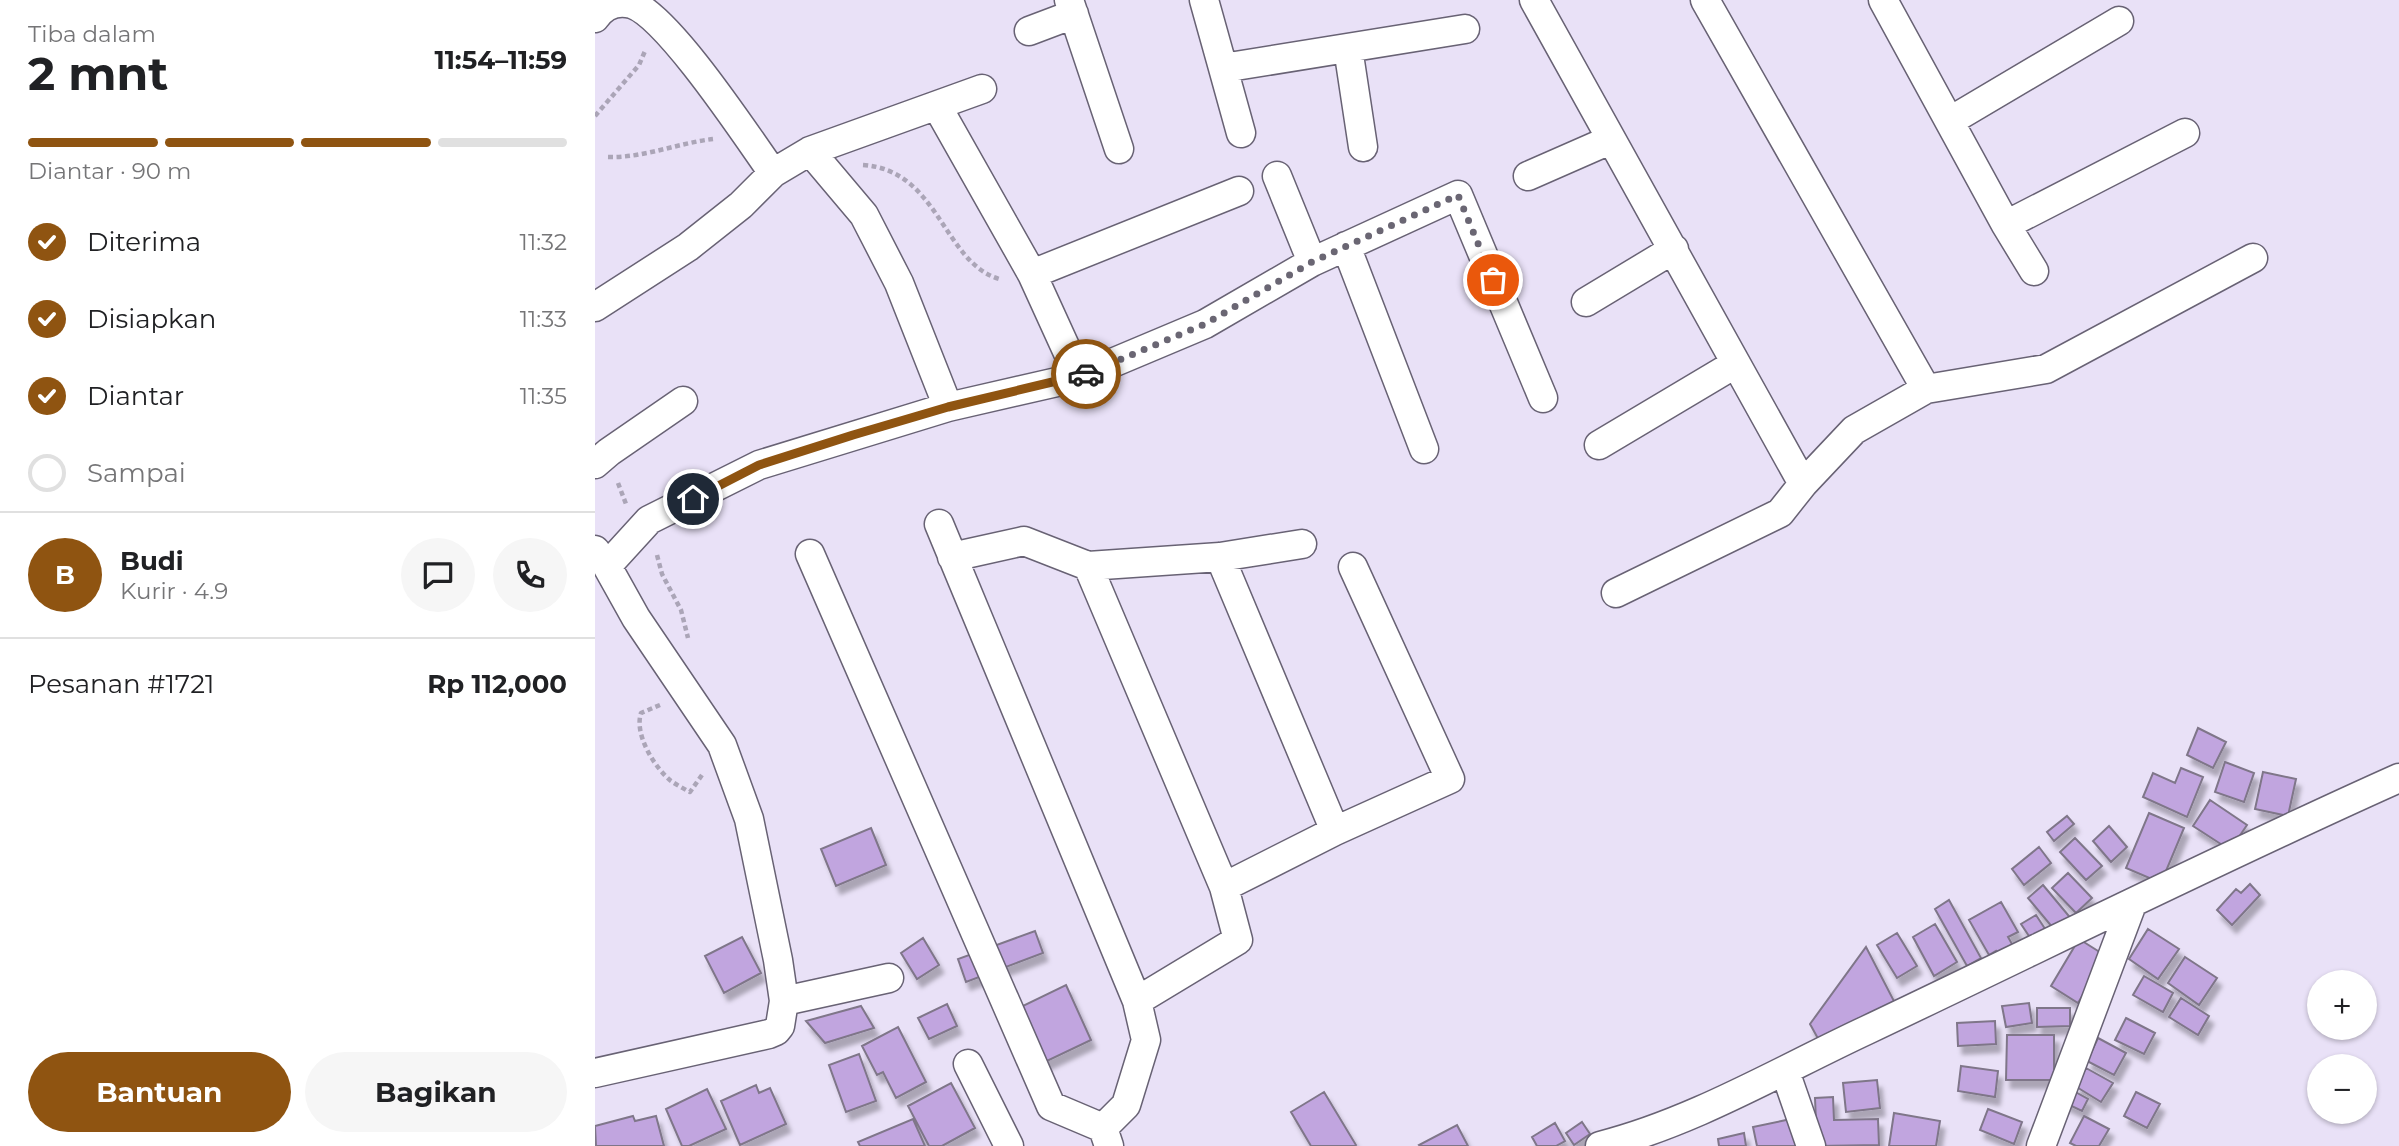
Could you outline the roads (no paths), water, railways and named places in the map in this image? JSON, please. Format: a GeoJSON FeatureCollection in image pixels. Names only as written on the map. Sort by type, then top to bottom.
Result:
{"type":"FeatureCollection","features":[{"type":"Feature","properties":{"kind":"street"},"geometry":{"type":"LineString","coordinates":[[1204,0],[1241,133]]}},
{"type":"Feature","properties":{"kind":"street"},"geometry":{"type":"LineString","coordinates":[[1534,0],[1803,484]]}},
{"type":"Feature","properties":{"kind":"street"},"geometry":{"type":"LineString","coordinates":[[1705,0],[1926,389]]}},
{"type":"Feature","properties":{"kind":"street"},"geometry":{"type":"LineString","coordinates":[[1884,0],[2006,225],[2034,271]]}},
{"type":"Feature","properties":{"kind":"street"},"geometry":{"type":"LineString","coordinates":[[595,18],[601,9],[618,3],[632,4],[658,22],[697,69],[773,173]]}},
{"type":"Feature","properties":{"kind":"street"},"geometry":{"type":"LineString","coordinates":[[1029,31],[1072,7],[1119,149]]}},
{"type":"Feature","properties":{"kind":"street"},"geometry":{"type":"LineString","coordinates":[[1950,121],[2119,21]]}},
{"type":"Feature","properties":{"kind":"street"},"geometry":{"type":"LineString","coordinates":[[1223,68],[1465,29]]}},
{"type":"Feature","properties":{"kind":"street"},"geometry":{"type":"LineString","coordinates":[[1348,48],[1363,147]]}},
{"type":"Feature","properties":{"kind":"street"},"geometry":{"type":"LineString","coordinates":[[595,307],[688,247],[741,205],[773,173],[810,151],[982,89]]}},
{"type":"Feature","properties":{"kind":"street"},"geometry":{"type":"LineString","coordinates":[[937,106],[1032,274],[1079,377]]}},
{"type":"Feature","properties":{"kind":"street"},"geometry":{"type":"LineString","coordinates":[[2006,225],[2185,133]]}},
{"type":"Feature","properties":{"kind":"street"},"geometry":{"type":"LineString","coordinates":[[1528,176],[1610,140]]}},
{"type":"Feature","properties":{"kind":"street"},"geometry":{"type":"LineString","coordinates":[[810,151],[863,215],[899,283],[948,407]]}},
{"type":"Feature","properties":{"kind":"street"},"geometry":{"type":"LineString","coordinates":[[1277,176],[1312,262]]}},
{"type":"Feature","properties":{"kind":"street"},"geometry":{"type":"LineString","coordinates":[[1032,274],[1239,191]]}},
{"type":"Feature","properties":{"kind":"street"},"geometry":{"type":"LineString","coordinates":[[595,1073],[769,1034],[780,1026],[784,1001],[749,819],[722,745],[636,618],[601,558],[649,520],[759,465],[948,407],[1079,377],[1205,324],[1312,262],[1458,195],[1543,398]]}},
{"type":"Feature","properties":{"kind":"street"},"geometry":{"type":"LineString","coordinates":[[1346,246],[1425,449]]}},
{"type":"Feature","properties":{"kind":"street"},"geometry":{"type":"LineString","coordinates":[[1587,302],[1674,249]]}},
{"type":"Feature","properties":{"kind":"street"},"geometry":{"type":"LineString","coordinates":[[1616,593],[1780,513],[1803,484],[1854,430],[1926,389],[2046,369],[2253,258]]}},
{"type":"Feature","properties":{"kind":"street"},"geometry":{"type":"LineString","coordinates":[[1599,445],[1735,364]]}},
{"type":"Feature","properties":{"kind":"street"},"geometry":{"type":"LineString","coordinates":[[602,458],[683,401]]}},
{"type":"Feature","properties":{"kind":"street"},"geometry":{"type":"LineString","coordinates":[[810,554],[1051,1106],[1106,1137],[1126,1105],[1146,1040],[1137,1001],[939,524]]}},
{"type":"Feature","properties":{"kind":"street"},"geometry":{"type":"LineString","coordinates":[[952,557],[1024,541],[1088,566],[1220,556],[1301,544]]}},
{"type":"Feature","properties":{"kind":"street"},"geometry":{"type":"LineString","coordinates":[[1220,556],[1335,831]]}},
{"type":"Feature","properties":{"kind":"street"},"geometry":{"type":"LineString","coordinates":[[1088,566],[1224,887],[1238,940],[1137,1001]]}},
{"type":"Feature","properties":{"kind":"street"},"geometry":{"type":"LineString","coordinates":[[1224,887],[1335,831],[1450,779],[1353,567]]}},
{"type":"Feature","properties":{"kind":"street"},"geometry":{"type":"LineString","coordinates":[[1600,1146],[1654,1129],[1736,1095],[2294,825],[2399,778]]}},
{"type":"Feature","properties":{"kind":"street"},"geometry":{"type":"LineString","coordinates":[[2041,1146],[2132,904]]}},
{"type":"Feature","properties":{"kind":"street"},"geometry":{"type":"LineString","coordinates":[[784,1001],[889,978]]}},
{"type":"Feature","properties":{"kind":"street"},"geometry":{"type":"LineString","coordinates":[[968,1064],[1009,1146]]}},
{"type":"Feature","properties":{"kind":"street"},"geometry":{"type":"LineString","coordinates":[[1785,1071],[1811,1146]]}}]}
